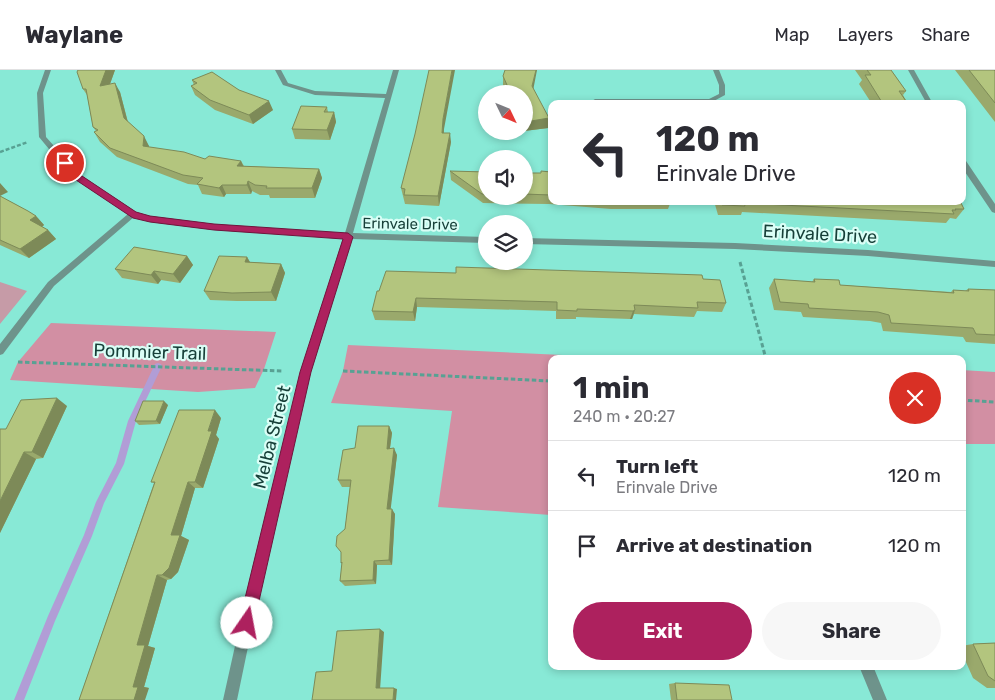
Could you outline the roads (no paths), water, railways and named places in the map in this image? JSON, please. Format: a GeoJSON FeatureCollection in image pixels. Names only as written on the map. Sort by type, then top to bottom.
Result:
{"type":"FeatureCollection","features":[{"type":"Feature","properties":{"kind":"street","name":"Erinvale Drive"},"geometry":{"type":"LineString","coordinates":[[48,70],[40,93],[43,137],[76,176],[133,214],[150,219],[214,227],[348,237],[478,240]]}},
{"type":"Feature","properties":{"kind":"street"},"geometry":{"type":"LineString","coordinates":[[278,70],[285,84],[315,93],[387,96]]}},
{"type":"Feature","properties":{"kind":"street","name":"Melba Street"},"geometry":{"type":"LineString","coordinates":[[230,700],[259,566],[306,372],[348,237],[396,70]]}},
{"type":"Feature","properties":{"kind":"street"},"geometry":{"type":"LineString","coordinates":[[712,100],[722,96],[722,85],[716,70]]}},
{"type":"Feature","properties":{"kind":"street"},"geometry":{"type":"LineString","coordinates":[[911,70],[928,100]]}},
{"type":"Feature","properties":{"kind":"street"},"geometry":{"type":"LineString","coordinates":[[966,167],[995,210]]}},
{"type":"Feature","properties":{"kind":"street"},"geometry":{"type":"LineString","coordinates":[[0,351],[51,284],[133,214]]}},
{"type":"Feature","properties":{"kind":"street","name":"Erinvale Drive"},"geometry":{"type":"LineString","coordinates":[[533,241],[735,246],[868,253],[995,264]]}},
{"type":"Feature","properties":{"kind":"street"},"geometry":{"type":"LineString","coordinates":[[868,670],[880,700]]}},
{"type":"Feature","properties":{"kind":"waterway"},"geometry":{"type":"LineString","coordinates":[[19,700],[51,619],[88,536],[100,502],[120,464],[132,421],[158,366]]}}]}
